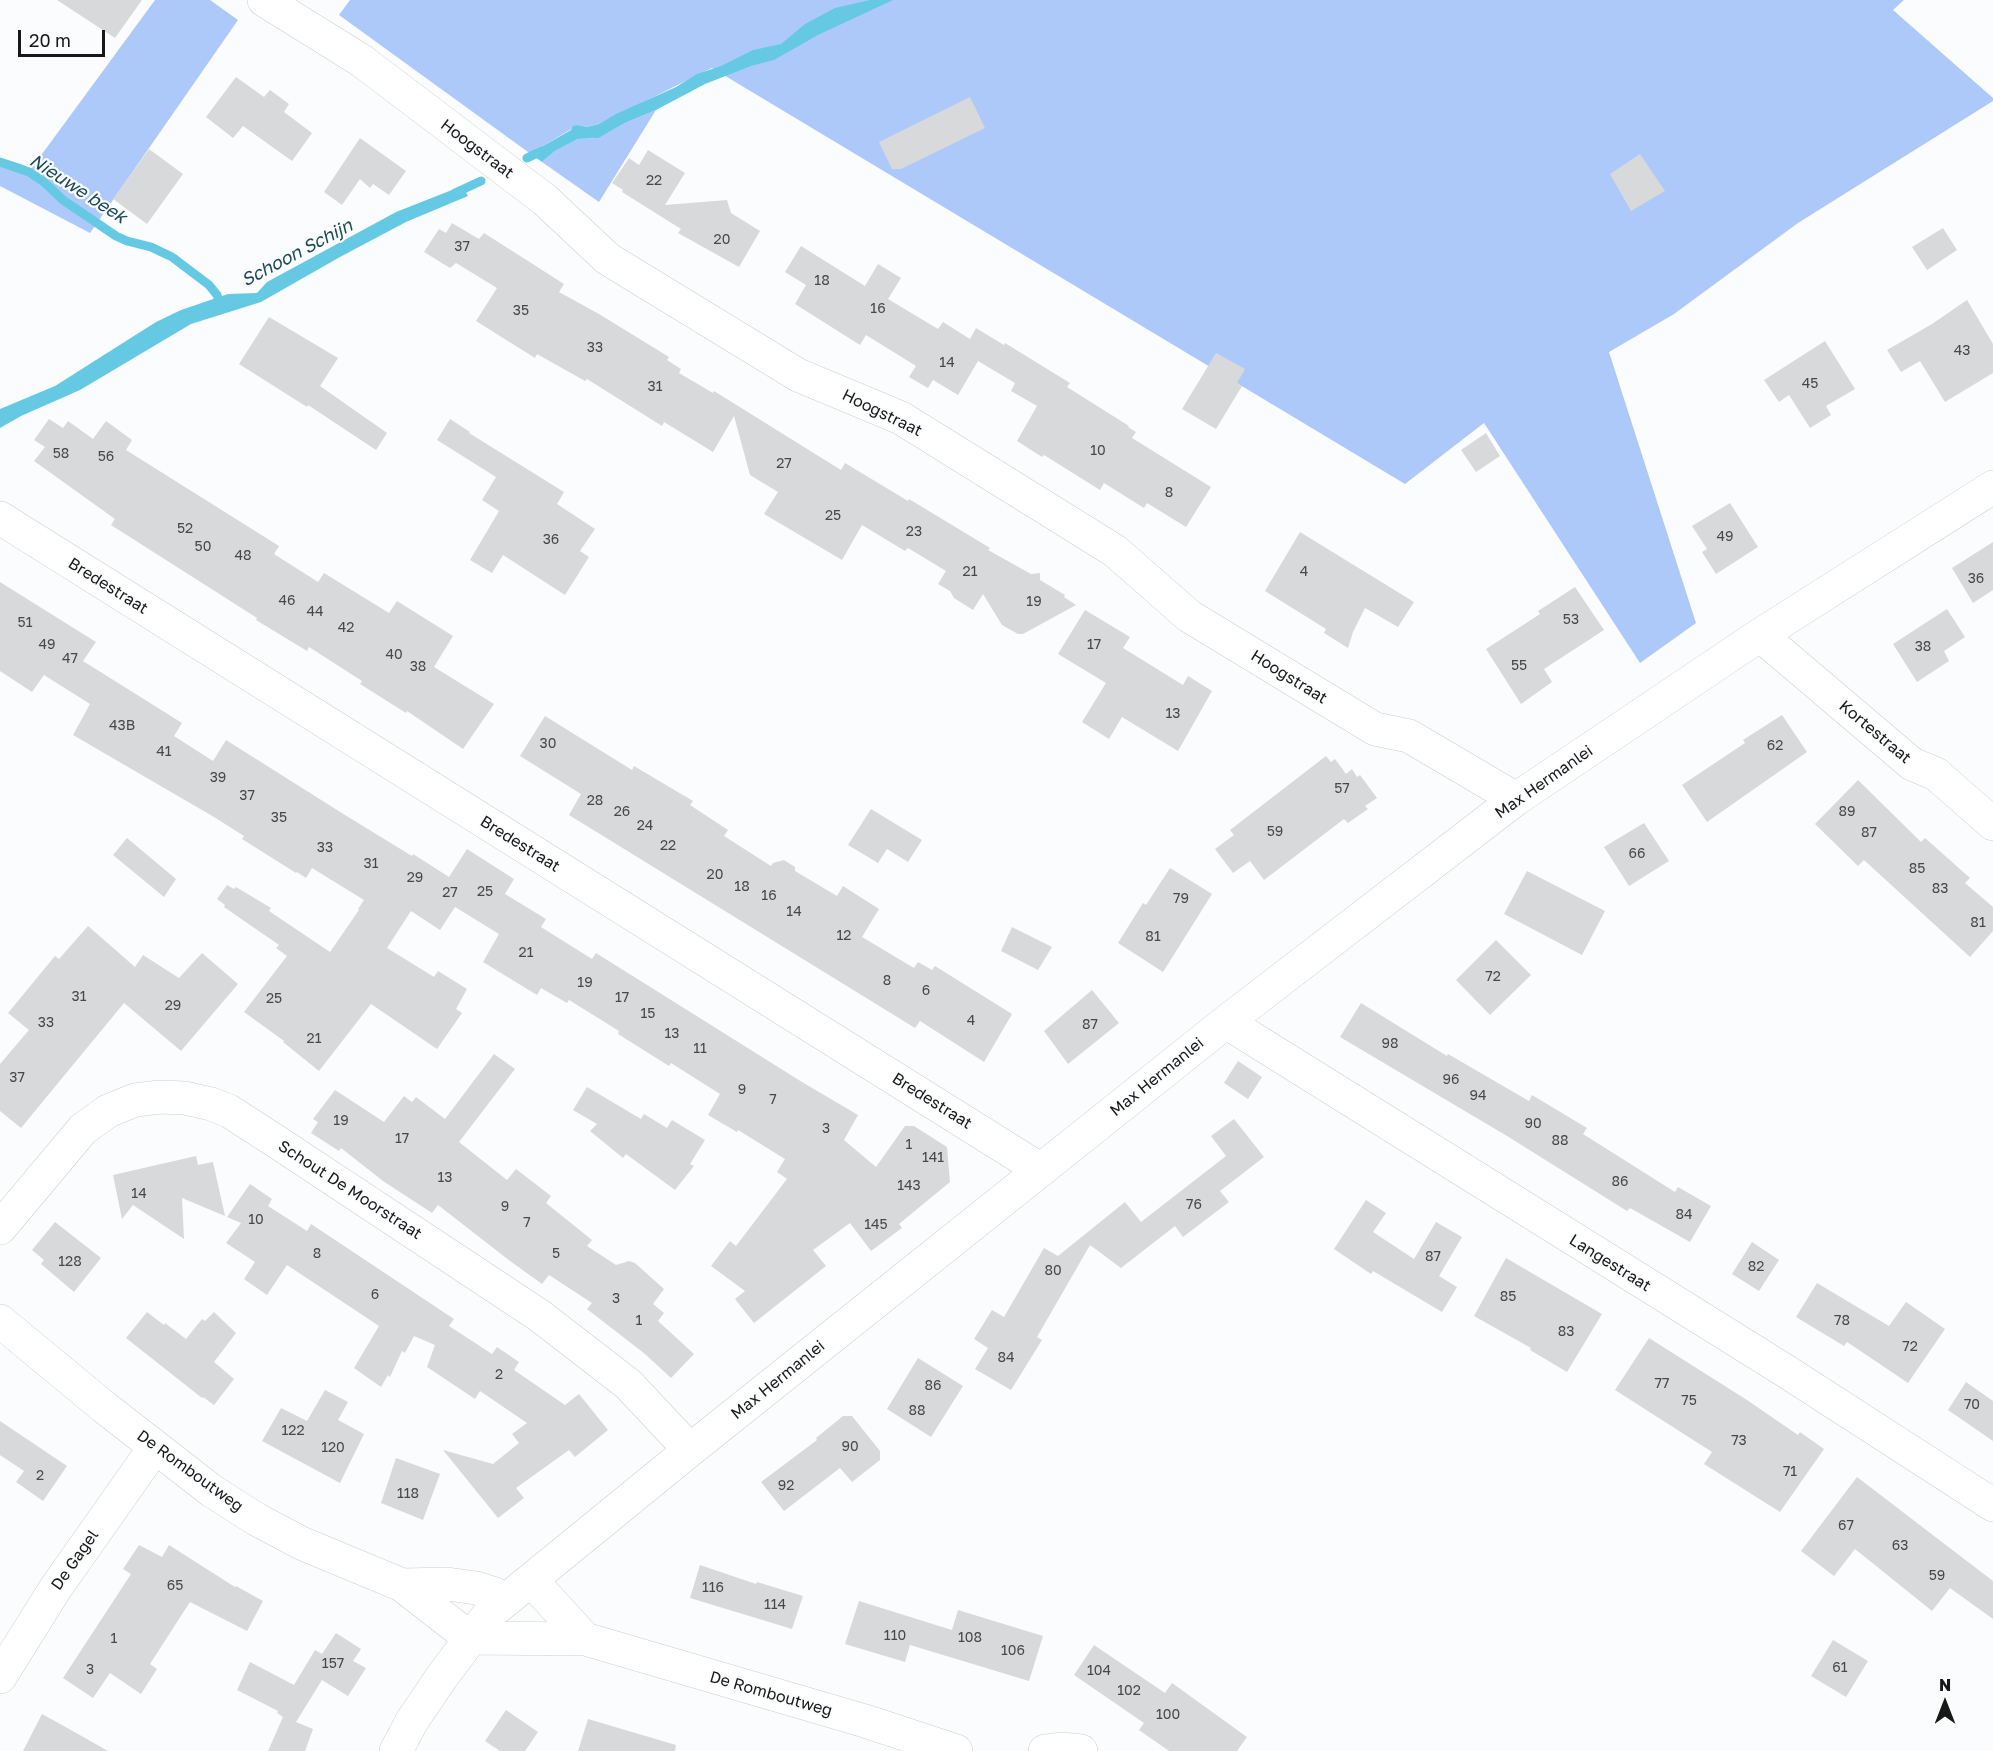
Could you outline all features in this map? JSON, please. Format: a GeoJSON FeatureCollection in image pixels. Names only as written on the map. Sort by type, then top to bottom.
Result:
{"type":"FeatureCollection","features":[{"type":"Feature","properties":{"kind":"street","name":"Hoogstraat"},"geometry":{"type":"LineString","coordinates":[[264,0],[362,61],[545,201],[608,259],[798,375],[901,418],[1115,551],[1190,616],[1374,729],[1408,736],[1516,800]]}},
{"type":"Feature","properties":{"kind":"street","name":"Max Hermanlei"},"geometry":{"type":"LineString","coordinates":[[396,1751],[412,1722],[489,1614],[690,1450],[1226,1022],[1516,800],[1761,635],[1993,487]]}},
{"type":"Feature","properties":{"kind":"street","name":"Bredestraat"},"geometry":{"type":"LineString","coordinates":[[0,518],[1041,1170]]}},
{"type":"Feature","properties":{"kind":"street","name":"Kortestraat"},"geometry":{"type":"LineString","coordinates":[[1761,635],[1912,764],[1936,774],[1993,824]]}},
{"type":"Feature","properties":{"kind":"street","name":"Langestraat"},"geometry":{"type":"LineString","coordinates":[[1226,1022],[1784,1370],[1993,1505]]}},
{"type":"Feature","properties":{"kind":"street","name":"Schout De Moorstraat"},"geometry":{"type":"LineString","coordinates":[[0,1228],[83,1129],[108,1111],[135,1100],[160,1097],[185,1098],[212,1104],[229,1111],[540,1316],[628,1384],[690,1450]]}},
{"type":"Feature","properties":{"kind":"street","name":"De Romboutweg"},"geometry":{"type":"LineString","coordinates":[[0,1321],[155,1448],[212,1491],[258,1520],[302,1543],[402,1585],[470,1638],[585,1640],[956,1751]]}},
{"type":"Feature","properties":{"kind":"street","name":"De Gagel"},"geometry":{"type":"LineString","coordinates":[[0,1677],[55,1589],[155,1448]]}},
{"type":"Feature","properties":{"kind":"street"},"geometry":{"type":"LineString","coordinates":[[531,1580],[585,1640]]}},
{"type":"Feature","properties":{"kind":"street","name":"De Romboutweg"},"geometry":{"type":"LineString","coordinates":[[402,1585],[447,1584],[476,1588],[486,1590],[505,1600]]}},
{"type":"Feature","properties":{"kind":"street"},"geometry":{"type":"LineString","coordinates":[[1045,1751],[1061,1749],[1081,1751]]}},
{"type":"Feature","properties":{"kind":"shaded area"},"geometry":{"type":"Polygon","coordinates":[[[155,0],[210,0],[238,20],[90,233],[0,186],[0,158],[31,169],[155,0]]]}},
{"type":"Feature","properties":{"kind":"shaded area"},"geometry":{"type":"Polygon","coordinates":[[[350,0],[1904,0],[1893,10],[1993,98],[1993,101],[1798,223],[1674,314],[1609,352],[1696,623],[1640,663],[1484,423],[1405,484],[712,68],[599,124],[587,127],[578,125],[543,146],[528,152],[339,15],[350,0]]]}},
{"type":"Feature","properties":{"kind":"shaded area"},"geometry":{"type":"Polygon","coordinates":[[[870,0],[893,0],[818,35],[774,60],[751,66],[705,84],[599,138],[578,139],[555,151],[542,162],[528,152],[571,130],[573,126],[587,127],[599,124],[676,87],[697,74],[721,66],[753,50],[781,44],[805,24],[835,8],[870,0]]]}},
{"type":"Feature","properties":{"kind":"shaded area"},"geometry":{"type":"Polygon","coordinates":[[[656,110],[599,202],[542,162],[555,151],[578,139],[599,138],[625,123],[656,110]]]}},
{"type":"Feature","properties":{"kind":"shaded area"},"geometry":{"type":"Polygon","coordinates":[[[462,186],[468,196],[406,222],[261,302],[191,324],[80,390],[21,416],[0,428],[0,409],[55,386],[156,322],[181,310],[228,294],[257,293],[267,282],[396,212],[462,186]]]}},
{"type":"Feature","properties":{"kind":"building"},"geometry":{"type":"Polygon","coordinates":[[[57,0],[142,0],[115,38],[57,0]]]}},
{"type":"Feature","properties":{"kind":"building"},"geometry":{"type":"Polygon","coordinates":[[[236,77],[264,97],[270,90],[289,104],[284,112],[312,133],[292,161],[243,126],[233,138],[206,117],[236,77]]]}},
{"type":"Feature","properties":{"kind":"building"},"geometry":{"type":"Polygon","coordinates":[[[970,97],[985,128],[901,169],[892,169],[879,142],[970,97]]]}},
{"type":"Feature","properties":{"kind":"building"},"geometry":{"type":"Polygon","coordinates":[[[360,138],[406,171],[389,195],[373,184],[370,188],[360,179],[342,205],[324,192],[360,138]]]}},
{"type":"Feature","properties":{"kind":"building"},"geometry":{"type":"Polygon","coordinates":[[[149,149],[183,174],[147,224],[113,199],[149,149]]]}},
{"type":"Feature","properties":{"kind":"building"},"geometry":{"type":"Polygon","coordinates":[[[648,150],[685,173],[665,205],[727,200],[731,213],[760,231],[739,267],[678,233],[681,229],[622,192],[623,190],[612,183],[629,158],[639,165],[648,150]]]}},
{"type":"Feature","properties":{"kind":"building"},"geometry":{"type":"Polygon","coordinates":[[[1640,154],[1665,191],[1631,211],[1610,174],[1640,154]]]}},
{"type":"Feature","properties":{"kind":"building"},"geometry":{"type":"Polygon","coordinates":[[[452,223],[479,239],[484,233],[564,284],[559,292],[669,357],[667,360],[681,369],[679,373],[713,393],[714,391],[841,470],[845,463],[990,548],[988,550],[1031,574],[1040,573],[1040,580],[1065,595],[1064,597],[1076,605],[1023,634],[1018,634],[1002,625],[983,594],[973,610],[938,584],[946,571],[908,548],[905,551],[862,525],[842,560],[764,514],[778,492],[750,475],[734,416],[713,452],[664,422],[662,426],[587,379],[585,381],[537,354],[535,358],[476,321],[497,288],[456,263],[450,268],[424,252],[439,229],[446,233],[452,223]]]}},
{"type":"Feature","properties":{"kind":"building"},"geometry":{"type":"Polygon","coordinates":[[[1943,228],[1957,250],[1927,270],[1912,247],[1943,228]]]}},
{"type":"Feature","properties":{"kind":"building"},"geometry":{"type":"Polygon","coordinates":[[[801,246],[865,286],[878,264],[901,278],[888,299],[938,329],[943,322],[970,339],[976,328],[1004,345],[1005,343],[1070,383],[1067,387],[1129,426],[1136,432],[1132,438],[1211,487],[1186,527],[1147,503],[1144,508],[1104,483],[1100,490],[1017,441],[1037,406],[1011,391],[1015,383],[978,361],[958,395],[933,380],[928,388],[909,377],[916,366],[866,335],[860,345],[795,304],[806,285],[785,272],[801,246]]]}},
{"type":"Feature","properties":{"kind":"building"},"geometry":{"type":"Polygon","coordinates":[[[1967,300],[1993,344],[1993,373],[1945,402],[1920,361],[1901,372],[1887,350],[1932,324],[1967,300]]]}},
{"type":"Feature","properties":{"kind":"building"},"geometry":{"type":"Polygon","coordinates":[[[269,317],[338,358],[320,386],[387,433],[376,450],[308,405],[307,407],[239,364],[269,317]]]}},
{"type":"Feature","properties":{"kind":"building"},"geometry":{"type":"Polygon","coordinates":[[[1825,341],[1855,389],[1826,406],[1831,415],[1810,428],[1789,395],[1779,402],[1764,380],[1825,341]]]}},
{"type":"Feature","properties":{"kind":"building"},"geometry":{"type":"Polygon","coordinates":[[[1216,353],[1245,369],[1237,383],[1242,386],[1216,429],[1182,409],[1216,353]]]}},
{"type":"Feature","properties":{"kind":"building"},"geometry":{"type":"Polygon","coordinates":[[[49,419],[63,428],[68,421],[93,439],[106,421],[132,440],[126,450],[279,546],[274,554],[318,582],[324,573],[389,613],[397,601],[453,636],[434,667],[494,704],[463,749],[407,711],[406,713],[360,684],[362,681],[309,647],[307,651],[256,620],[257,618],[111,525],[115,519],[34,461],[45,447],[34,440],[49,419]]]}},
{"type":"Feature","properties":{"kind":"building"},"geometry":{"type":"Polygon","coordinates":[[[450,419],[564,492],[557,504],[595,529],[580,551],[589,557],[565,595],[503,555],[492,573],[470,560],[499,511],[482,500],[496,477],[437,440],[450,419]]]}},
{"type":"Feature","properties":{"kind":"building"},"geometry":{"type":"Polygon","coordinates":[[[1486,433],[1500,456],[1476,472],[1461,450],[1486,433]]]}},
{"type":"Feature","properties":{"kind":"building"},"geometry":{"type":"Polygon","coordinates":[[[1730,503],[1758,547],[1716,574],[1702,552],[1707,549],[1692,526],[1730,503]]]}},
{"type":"Feature","properties":{"kind":"building"},"geometry":{"type":"Polygon","coordinates":[[[1300,532],[1414,602],[1398,627],[1365,608],[1348,648],[1324,633],[1326,629],[1265,591],[1300,532]]]}},
{"type":"Feature","properties":{"kind":"building"},"geometry":{"type":"Polygon","coordinates":[[[1993,542],[1993,590],[1973,603],[1952,568],[1993,542]]]}},
{"type":"Feature","properties":{"kind":"building"},"geometry":{"type":"Polygon","coordinates":[[[0,582],[96,642],[83,661],[182,723],[174,736],[213,761],[226,740],[449,877],[467,849],[514,879],[505,894],[546,919],[541,927],[592,959],[596,953],[858,1115],[844,1140],[876,1167],[905,1126],[914,1126],[947,1147],[950,1182],[899,1224],[902,1228],[871,1251],[850,1223],[813,1250],[826,1266],[754,1323],[735,1299],[745,1291],[711,1266],[730,1241],[736,1246],[787,1179],[777,1172],[785,1159],[738,1130],[737,1132],[708,1115],[720,1094],[671,1063],[669,1066],[569,1000],[567,1003],[541,988],[537,995],[483,962],[499,934],[455,907],[440,930],[411,911],[387,948],[434,977],[438,971],[467,989],[456,1009],[462,1013],[437,1049],[371,1004],[319,1071],[284,1041],[244,1012],[287,956],[276,948],[279,945],[224,907],[225,905],[217,899],[227,885],[234,889],[236,887],[271,908],[269,911],[330,952],[364,900],[312,868],[306,878],[296,873],[242,839],[244,836],[214,817],[73,735],[90,704],[44,675],[32,692],[0,671],[0,582]]]}},
{"type":"Feature","properties":{"kind":"building"},"geometry":{"type":"Polygon","coordinates":[[[1575,587],[1604,630],[1544,669],[1552,682],[1521,704],[1486,649],[1540,614],[1538,611],[1575,587]]]}},
{"type":"Feature","properties":{"kind":"building"},"geometry":{"type":"Polygon","coordinates":[[[1947,609],[1965,637],[1944,651],[1949,661],[1917,682],[1893,644],[1947,609]]]}},
{"type":"Feature","properties":{"kind":"building"},"geometry":{"type":"Polygon","coordinates":[[[1085,610],[1130,637],[1123,648],[1183,685],[1188,676],[1212,691],[1178,751],[1122,717],[1109,739],[1082,722],[1106,683],[1058,654],[1085,610]]]}},
{"type":"Feature","properties":{"kind":"building"},"geometry":{"type":"Polygon","coordinates":[[[1782,715],[1807,752],[1707,822],[1682,785],[1745,743],[1743,740],[1782,715]]]}},
{"type":"Feature","properties":{"kind":"building"},"geometry":{"type":"Polygon","coordinates":[[[545,716],[632,770],[634,766],[693,801],[690,805],[728,830],[724,836],[771,866],[773,863],[784,860],[795,867],[795,871],[837,896],[843,886],[879,909],[862,937],[914,968],[918,962],[932,970],[935,966],[1012,1014],[984,1062],[920,1021],[915,1028],[569,815],[581,794],[520,756],[545,716]]]}},
{"type":"Feature","properties":{"kind":"building"},"geometry":{"type":"Polygon","coordinates":[[[1326,756],[1331,762],[1335,759],[1346,774],[1352,769],[1357,777],[1360,775],[1377,798],[1365,806],[1368,809],[1348,823],[1344,819],[1264,880],[1250,861],[1233,873],[1215,849],[1234,835],[1230,830],[1326,756]]]}},
{"type":"Feature","properties":{"kind":"building"},"geometry":{"type":"Polygon","coordinates":[[[1858,780],[1921,842],[1925,838],[1970,878],[1965,883],[1993,907],[1993,931],[1970,957],[1864,860],[1858,866],[1815,824],[1858,780]]]}},
{"type":"Feature","properties":{"kind":"building"},"geometry":{"type":"Polygon","coordinates":[[[871,809],[922,840],[908,862],[887,849],[878,863],[848,845],[871,809]]]}},
{"type":"Feature","properties":{"kind":"building"},"geometry":{"type":"Polygon","coordinates":[[[1644,823],[1669,861],[1629,886],[1604,847],[1644,823]]]}},
{"type":"Feature","properties":{"kind":"building"},"geometry":{"type":"Polygon","coordinates":[[[127,838],[176,879],[164,897],[113,855],[127,838]]]}},
{"type":"Feature","properties":{"kind":"building"},"geometry":{"type":"Polygon","coordinates":[[[1170,868],[1212,894],[1163,972],[1118,943],[1143,903],[1146,905],[1170,868]]]}},
{"type":"Feature","properties":{"kind":"building"},"geometry":{"type":"Polygon","coordinates":[[[1527,871],[1605,911],[1582,955],[1504,914],[1527,871]]]}},
{"type":"Feature","properties":{"kind":"building"},"geometry":{"type":"Polygon","coordinates":[[[88,926],[135,967],[143,955],[179,978],[202,953],[238,984],[181,1051],[124,1003],[21,1128],[0,1111],[0,1064],[29,1030],[8,1013],[55,956],[59,959],[88,926]]]}},
{"type":"Feature","properties":{"kind":"building"},"geometry":{"type":"Polygon","coordinates":[[[1012,927],[1052,947],[1038,970],[1001,951],[1012,927]]]}},
{"type":"Feature","properties":{"kind":"building"},"geometry":{"type":"Polygon","coordinates":[[[1496,940],[1531,975],[1490,1015],[1456,980],[1496,940]]]}},
{"type":"Feature","properties":{"kind":"building"},"geometry":{"type":"Polygon","coordinates":[[[1092,990],[1119,1023],[1068,1064],[1044,1031],[1092,990]]]}},
{"type":"Feature","properties":{"kind":"building"},"geometry":{"type":"Polygon","coordinates":[[[1361,1003],[1447,1056],[1448,1054],[1529,1101],[1532,1095],[1587,1128],[1583,1134],[1675,1192],[1678,1187],[1711,1206],[1690,1242],[1630,1208],[1627,1211],[1507,1136],[1340,1037],[1361,1003]]]}},
{"type":"Feature","properties":{"kind":"building"},"geometry":{"type":"Polygon","coordinates":[[[494,1054],[515,1069],[459,1142],[507,1180],[516,1169],[551,1196],[546,1203],[592,1240],[587,1246],[616,1265],[629,1261],[635,1263],[664,1289],[653,1304],[664,1313],[658,1321],[694,1354],[671,1378],[645,1354],[587,1309],[592,1303],[549,1275],[542,1284],[438,1205],[432,1213],[383,1181],[341,1148],[339,1151],[311,1133],[318,1122],[313,1119],[335,1090],[384,1122],[404,1096],[412,1102],[416,1097],[445,1119],[494,1054]]]}},
{"type":"Feature","properties":{"kind":"building"},"geometry":{"type":"Polygon","coordinates":[[[1238,1061],[1262,1077],[1248,1099],[1224,1083],[1238,1061]]]}},
{"type":"Feature","properties":{"kind":"building"},"geometry":{"type":"Polygon","coordinates":[[[587,1087],[641,1119],[644,1114],[667,1128],[672,1120],[705,1140],[690,1164],[694,1166],[675,1190],[626,1154],[623,1158],[590,1131],[597,1124],[573,1110],[587,1087]]]}},
{"type":"Feature","properties":{"kind":"building"},"geometry":{"type":"Polygon","coordinates":[[[1234,1119],[1264,1157],[1220,1191],[1229,1202],[1183,1237],[1175,1226],[1121,1268],[1090,1245],[1037,1337],[1042,1340],[1011,1390],[975,1369],[988,1348],[974,1339],[992,1310],[1004,1317],[1044,1248],[1058,1256],[1125,1202],[1141,1222],[1226,1156],[1211,1136],[1234,1119]]]}},
{"type":"Feature","properties":{"kind":"building"},"geometry":{"type":"Polygon","coordinates":[[[196,1156],[198,1165],[213,1162],[225,1216],[182,1198],[184,1239],[133,1205],[122,1219],[113,1175],[196,1156]]]}},
{"type":"Feature","properties":{"kind":"building"},"geometry":{"type":"Polygon","coordinates":[[[250,1184],[272,1199],[268,1206],[307,1231],[311,1224],[454,1319],[449,1326],[492,1354],[497,1347],[519,1362],[514,1370],[565,1405],[579,1394],[608,1430],[575,1457],[569,1450],[516,1488],[524,1498],[498,1518],[443,1450],[493,1464],[519,1443],[512,1434],[527,1423],[480,1391],[475,1399],[427,1367],[435,1345],[414,1336],[405,1353],[402,1351],[390,1377],[388,1375],[381,1387],[354,1368],[379,1326],[287,1265],[267,1295],[244,1279],[255,1262],[226,1243],[241,1223],[227,1217],[250,1184]]]}},
{"type":"Feature","properties":{"kind":"building"},"geometry":{"type":"Polygon","coordinates":[[[1366,1200],[1386,1213],[1373,1232],[1414,1259],[1436,1222],[1462,1237],[1439,1276],[1457,1287],[1442,1312],[1373,1271],[1371,1274],[1334,1249],[1366,1200]]]}},
{"type":"Feature","properties":{"kind":"building"},"geometry":{"type":"Polygon","coordinates":[[[55,1222],[101,1258],[74,1292],[41,1264],[44,1260],[32,1250],[55,1222]]]}},
{"type":"Feature","properties":{"kind":"building"},"geometry":{"type":"Polygon","coordinates":[[[1752,1242],[1779,1260],[1759,1291],[1732,1274],[1752,1242]]]}},
{"type":"Feature","properties":{"kind":"building"},"geometry":{"type":"Polygon","coordinates":[[[1506,1258],[1602,1314],[1567,1372],[1530,1350],[1531,1348],[1474,1316],[1506,1258]]]}},
{"type":"Feature","properties":{"kind":"building"},"geometry":{"type":"Polygon","coordinates":[[[1817,1283],[1889,1326],[1906,1302],[1945,1329],[1908,1383],[1847,1342],[1844,1346],[1796,1317],[1817,1283]]]}},
{"type":"Feature","properties":{"kind":"building"},"geometry":{"type":"Polygon","coordinates":[[[147,1312],[186,1339],[202,1319],[205,1321],[214,1312],[236,1333],[214,1362],[234,1379],[214,1405],[126,1338],[147,1312]]]}},
{"type":"Feature","properties":{"kind":"building"},"geometry":{"type":"Polygon","coordinates":[[[1649,1338],[1798,1435],[1800,1432],[1824,1449],[1780,1512],[1704,1464],[1712,1452],[1615,1390],[1649,1338]]]}},
{"type":"Feature","properties":{"kind":"building"},"geometry":{"type":"Polygon","coordinates":[[[918,1358],[963,1386],[931,1437],[887,1409],[918,1358]]]}},
{"type":"Feature","properties":{"kind":"building"},"geometry":{"type":"Polygon","coordinates":[[[1966,1382],[1993,1401],[1993,1441],[1948,1410],[1966,1382]]]}},
{"type":"Feature","properties":{"kind":"building"},"geometry":{"type":"Polygon","coordinates":[[[325,1390],[348,1402],[338,1420],[364,1434],[340,1483],[262,1441],[281,1408],[307,1421],[325,1390]]]}},
{"type":"Feature","properties":{"kind":"building"},"geometry":{"type":"Polygon","coordinates":[[[843,1416],[852,1416],[880,1451],[880,1460],[852,1482],[840,1468],[784,1511],[761,1482],[817,1440],[816,1438],[843,1416]]]}},
{"type":"Feature","properties":{"kind":"building"},"geometry":{"type":"Polygon","coordinates":[[[0,1421],[67,1466],[43,1501],[16,1482],[24,1471],[0,1455],[0,1421]]]}},
{"type":"Feature","properties":{"kind":"building"},"geometry":{"type":"Polygon","coordinates":[[[396,1458],[440,1474],[423,1520],[381,1503],[396,1458]]]}},
{"type":"Feature","properties":{"kind":"building"},"geometry":{"type":"Polygon","coordinates":[[[1857,1477],[1993,1581],[1993,1619],[1950,1588],[1932,1611],[1855,1549],[1834,1576],[1801,1551],[1857,1477]]]}},
{"type":"Feature","properties":{"kind":"building"},"geometry":{"type":"Polygon","coordinates":[[[139,1545],[162,1557],[169,1545],[235,1587],[263,1601],[247,1631],[190,1602],[150,1664],[157,1669],[141,1694],[110,1673],[93,1698],[63,1678],[131,1574],[123,1569],[139,1545]]]}},
{"type":"Feature","properties":{"kind":"building"},"geometry":{"type":"Polygon","coordinates":[[[700,1565],[756,1584],[757,1582],[803,1596],[792,1629],[690,1598],[700,1565]]]}},
{"type":"Feature","properties":{"kind":"building"},"geometry":{"type":"Polygon","coordinates":[[[859,1601],[952,1630],[958,1610],[1043,1636],[1029,1681],[910,1645],[905,1662],[845,1644],[859,1601]]]}},
{"type":"Feature","properties":{"kind":"building"},"geometry":{"type":"Polygon","coordinates":[[[336,1633],[361,1649],[353,1661],[366,1668],[348,1696],[322,1680],[296,1722],[313,1729],[305,1751],[268,1751],[283,1717],[277,1713],[278,1711],[237,1690],[250,1662],[294,1685],[315,1650],[322,1654],[336,1633]]]}},
{"type":"Feature","properties":{"kind":"building"},"geometry":{"type":"Polygon","coordinates":[[[1833,1640],[1868,1661],[1846,1697],[1811,1676],[1833,1640]]]}},
{"type":"Feature","properties":{"kind":"building"},"geometry":{"type":"Polygon","coordinates":[[[1094,1645],[1165,1693],[1172,1683],[1247,1737],[1237,1751],[1169,1751],[1139,1730],[1144,1723],[1074,1675],[1094,1645]]]}},
{"type":"Feature","properties":{"kind":"building"},"geometry":{"type":"Polygon","coordinates":[[[506,1710],[538,1732],[525,1751],[500,1751],[485,1741],[506,1710]]]}},
{"type":"Feature","properties":{"kind":"building"},"geometry":{"type":"Polygon","coordinates":[[[42,1714],[62,1725],[108,1751],[23,1751],[42,1714]]]}},
{"type":"Feature","properties":{"kind":"building"},"geometry":{"type":"Polygon","coordinates":[[[588,1719],[676,1745],[675,1751],[578,1751],[588,1719]]]}},
{"type":"Feature","properties":{"kind":"waterway","name":"Schoon Schijn"},"geometry":{"type":"LineString","coordinates":[[527,158],[542,151]]}},
{"type":"Feature","properties":{"kind":"waterway","name":"Nieuwe beek"},"geometry":{"type":"LineString","coordinates":[[0,162],[29,172],[44,182],[63,200],[116,236],[151,247],[172,257],[209,285],[217,295],[221,306]]}},
{"type":"Feature","properties":{"kind":"waterway","name":"Schoon Schijn"},"geometry":{"type":"LineString","coordinates":[[455,193],[481,181]]}}]}
